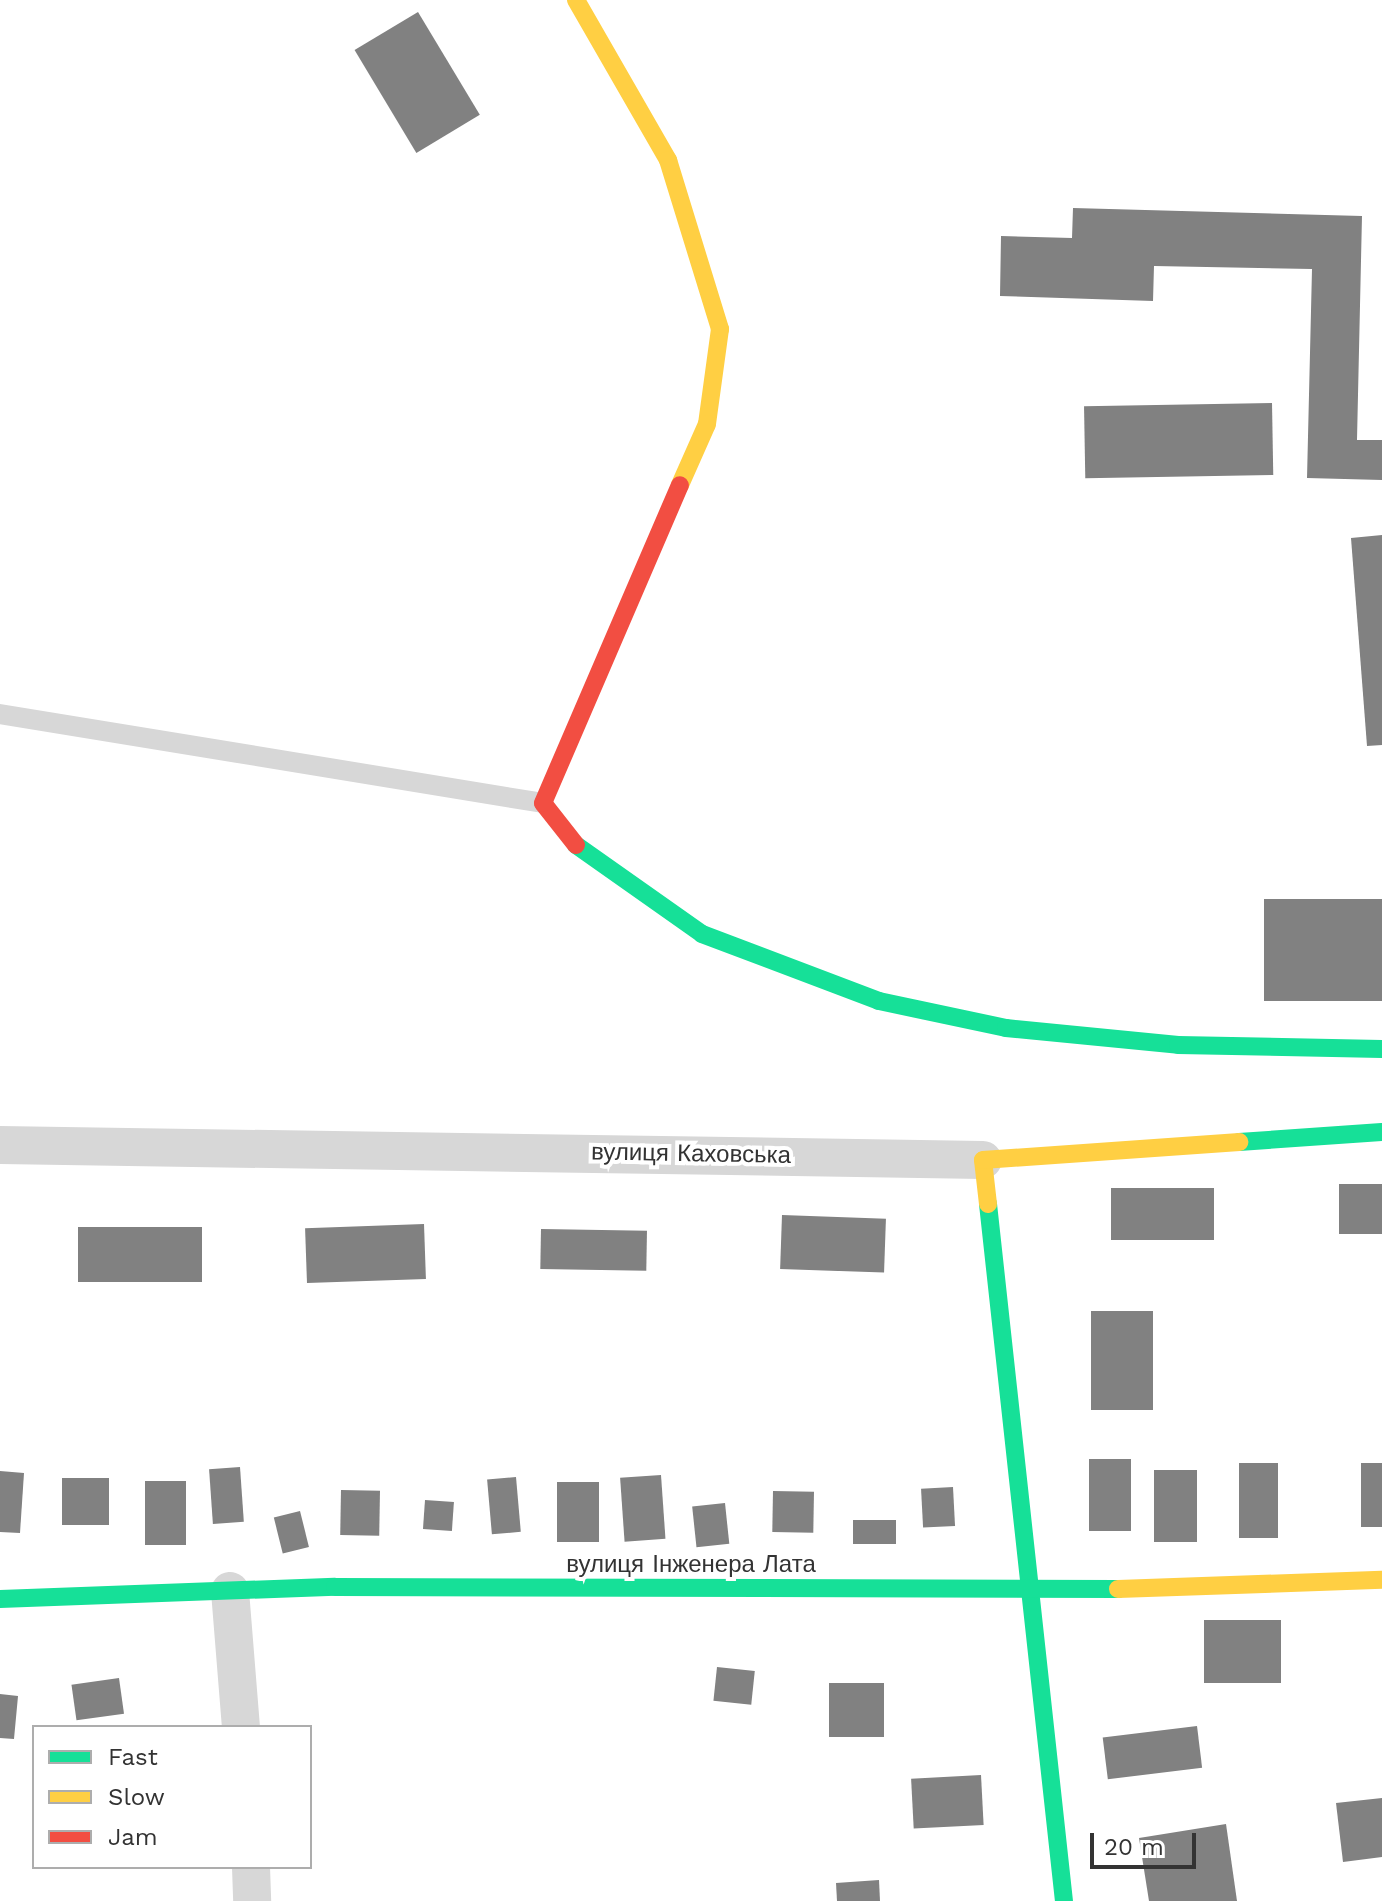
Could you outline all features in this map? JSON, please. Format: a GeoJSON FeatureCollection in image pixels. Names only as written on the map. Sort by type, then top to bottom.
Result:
{"type":"FeatureCollection","features":[{"type":"Feature","properties":{"kind":"street"},"geometry":{"type":"LineString","coordinates":[[576,0],[668,160],[720,329],[707,424],[543,803],[562,835],[702,934],[879,1001],[1006,1028],[1178,1045],[1382,1049]]}},
{"type":"Feature","properties":{"kind":"street","name":"вулиця Каховська"},"geometry":{"type":"LineString","coordinates":[[0,1145],[983,1160],[1382,1132]]}},
{"type":"Feature","properties":{"kind":"street"},"geometry":{"type":"LineString","coordinates":[[983,1160],[1035,1592],[1064,1901]]}},
{"type":"Feature","properties":{"kind":"street","name":"вулиця Інженера Лата"},"geometry":{"type":"LineString","coordinates":[[0,1599],[230,1591],[1035,1592],[1382,1580]]}},
{"type":"Feature","properties":{"kind":"street"},"geometry":{"type":"LineString","coordinates":[[230,1591],[241,1725]]}},
{"type":"Feature","properties":{"kind":"street"},"geometry":{"type":"LineString","coordinates":[[251,1869],[252,1901]]}},
{"type":"Feature","properties":{"kind":"lane"},"geometry":{"type":"LineString","coordinates":[[0,714],[543,803]]}},
{"type":"Feature","properties":{"kind":"building"},"geometry":{"type":"Polygon","coordinates":[[[418,12],[480,115],[416,153],[355,50],[418,12]]]}},
{"type":"Feature","properties":{"kind":"building"},"geometry":{"type":"Polygon","coordinates":[[[1073,208],[1362,216],[1357,440],[1382,440],[1382,480],[1307,478],[1312,269],[1154,266],[1153,301],[1000,296],[1001,236],[1072,238],[1073,208]]]}},
{"type":"Feature","properties":{"kind":"building"},"geometry":{"type":"Polygon","coordinates":[[[1272,403],[1273,475],[1085,478],[1084,406],[1272,403]]]}},
{"type":"Feature","properties":{"kind":"building"},"geometry":{"type":"Polygon","coordinates":[[[1382,535],[1382,745],[1367,746],[1351,538],[1382,535]]]}},
{"type":"Feature","properties":{"kind":"building"},"geometry":{"type":"Polygon","coordinates":[[[1264,899],[1382,899],[1382,1001],[1264,1001],[1264,899]]]}},
{"type":"Feature","properties":{"kind":"building"},"geometry":{"type":"Polygon","coordinates":[[[1339,1184],[1382,1184],[1382,1234],[1339,1234],[1339,1184]]]}},
{"type":"Feature","properties":{"kind":"building"},"geometry":{"type":"Polygon","coordinates":[[[1111,1188],[1214,1188],[1214,1240],[1111,1240],[1111,1188]]]}},
{"type":"Feature","properties":{"kind":"building"},"geometry":{"type":"Polygon","coordinates":[[[782,1215],[886,1219],[884,1273],[780,1269],[782,1215]]]}},
{"type":"Feature","properties":{"kind":"building"},"geometry":{"type":"Polygon","coordinates":[[[424,1224],[426,1279],[307,1283],[305,1228],[424,1224]]]}},
{"type":"Feature","properties":{"kind":"building"},"geometry":{"type":"Polygon","coordinates":[[[78,1227],[202,1227],[202,1282],[78,1282],[78,1227]]]}},
{"type":"Feature","properties":{"kind":"building"},"geometry":{"type":"Polygon","coordinates":[[[541,1229],[647,1231],[646,1271],[540,1269],[541,1229]]]}},
{"type":"Feature","properties":{"kind":"building"},"geometry":{"type":"Polygon","coordinates":[[[1091,1311],[1153,1311],[1153,1410],[1091,1410],[1091,1311]]]}},
{"type":"Feature","properties":{"kind":"building"},"geometry":{"type":"Polygon","coordinates":[[[1089,1459],[1131,1459],[1131,1531],[1089,1531],[1089,1459]]]}},
{"type":"Feature","properties":{"kind":"building"},"geometry":{"type":"Polygon","coordinates":[[[1239,1463],[1278,1463],[1278,1538],[1239,1538],[1239,1463]]]}},
{"type":"Feature","properties":{"kind":"building"},"geometry":{"type":"Polygon","coordinates":[[[1361,1463],[1382,1463],[1382,1527],[1361,1527],[1361,1463]]]}},
{"type":"Feature","properties":{"kind":"building"},"geometry":{"type":"Polygon","coordinates":[[[240,1467],[244,1522],[213,1524],[209,1469],[240,1467]]]}},
{"type":"Feature","properties":{"kind":"building"},"geometry":{"type":"Polygon","coordinates":[[[1154,1470],[1197,1470],[1197,1542],[1154,1542],[1154,1470]]]}},
{"type":"Feature","properties":{"kind":"building"},"geometry":{"type":"Polygon","coordinates":[[[0,1471],[24,1473],[20,1533],[0,1532],[0,1471]]]}},
{"type":"Feature","properties":{"kind":"building"},"geometry":{"type":"Polygon","coordinates":[[[661,1475],[665,1539],[625,1542],[620,1478],[661,1475]]]}},
{"type":"Feature","properties":{"kind":"building"},"geometry":{"type":"Polygon","coordinates":[[[516,1477],[521,1532],[492,1534],[487,1480],[516,1477]]]}},
{"type":"Feature","properties":{"kind":"building"},"geometry":{"type":"Polygon","coordinates":[[[62,1478],[109,1478],[109,1525],[62,1525],[62,1478]]]}},
{"type":"Feature","properties":{"kind":"building"},"geometry":{"type":"Polygon","coordinates":[[[145,1481],[186,1481],[186,1545],[145,1545],[145,1481]]]}},
{"type":"Feature","properties":{"kind":"building"},"geometry":{"type":"Polygon","coordinates":[[[557,1482],[599,1482],[599,1542],[557,1542],[557,1482]]]}},
{"type":"Feature","properties":{"kind":"building"},"geometry":{"type":"Polygon","coordinates":[[[953,1487],[955,1526],[923,1528],[921,1489],[953,1487]]]}},
{"type":"Feature","properties":{"kind":"building"},"geometry":{"type":"Polygon","coordinates":[[[341,1490],[380,1491],[379,1536],[340,1535],[341,1490]]]}},
{"type":"Feature","properties":{"kind":"building"},"geometry":{"type":"Polygon","coordinates":[[[773,1491],[814,1492],[813,1533],[772,1532],[773,1491]]]}},
{"type":"Feature","properties":{"kind":"building"},"geometry":{"type":"Polygon","coordinates":[[[425,1500],[454,1502],[452,1531],[423,1529],[425,1500]]]}},
{"type":"Feature","properties":{"kind":"building"},"geometry":{"type":"Polygon","coordinates":[[[725,1503],[729,1544],[696,1547],[692,1506],[725,1503]]]}},
{"type":"Feature","properties":{"kind":"building"},"geometry":{"type":"Polygon","coordinates":[[[300,1511],[309,1547],[283,1553],[274,1518],[300,1511]]]}},
{"type":"Feature","properties":{"kind":"building"},"geometry":{"type":"Polygon","coordinates":[[[853,1520],[896,1520],[896,1544],[853,1544],[853,1520]]]}},
{"type":"Feature","properties":{"kind":"building"},"geometry":{"type":"Polygon","coordinates":[[[1204,1620],[1281,1620],[1281,1683],[1204,1683],[1204,1620]]]}},
{"type":"Feature","properties":{"kind":"building"},"geometry":{"type":"Polygon","coordinates":[[[717,1667],[755,1671],[751,1705],[713,1701],[717,1667]]]}},
{"type":"Feature","properties":{"kind":"building"},"geometry":{"type":"Polygon","coordinates":[[[119,1678],[124,1714],[76,1720],[71,1685],[119,1678]]]}},
{"type":"Feature","properties":{"kind":"building"},"geometry":{"type":"Polygon","coordinates":[[[829,1683],[884,1683],[884,1737],[829,1737],[829,1683]]]}},
{"type":"Feature","properties":{"kind":"building"},"geometry":{"type":"Polygon","coordinates":[[[0,1694],[18,1696],[14,1739],[0,1738],[0,1694]]]}},
{"type":"Feature","properties":{"kind":"building"},"geometry":{"type":"Polygon","coordinates":[[[1197,1726],[1202,1768],[1108,1779],[1103,1738],[1197,1726]]]}},
{"type":"Feature","properties":{"kind":"building"},"geometry":{"type":"Polygon","coordinates":[[[981,1775],[984,1825],[914,1829],[911,1779],[981,1775]]]}},
{"type":"Feature","properties":{"kind":"building"},"geometry":{"type":"Polygon","coordinates":[[[1382,1798],[1382,1857],[1343,1862],[1336,1803],[1382,1798]]]}},
{"type":"Feature","properties":{"kind":"building"},"geometry":{"type":"Polygon","coordinates":[[[1226,1824],[1237,1901],[1149,1901],[1139,1838],[1226,1824]]]}},
{"type":"Feature","properties":{"kind":"building"},"geometry":{"type":"Polygon","coordinates":[[[879,1880],[880,1901],[837,1901],[836,1883],[879,1880]]]}},
{"type":"Feature","properties":{"kind":"traffic: fast"},"geometry":{"type":"LineString","coordinates":[[576,845],[702,934],[879,1001],[1006,1028],[1178,1045],[1382,1049]]}},
{"type":"Feature","properties":{"kind":"traffic: fast"},"geometry":{"type":"LineString","coordinates":[[1239,1142],[1382,1132]]}},
{"type":"Feature","properties":{"kind":"traffic: fast"},"geometry":{"type":"LineString","coordinates":[[988,1204],[1064,1901]]}},
{"type":"Feature","properties":{"kind":"traffic: fast"},"geometry":{"type":"LineString","coordinates":[[0,1599],[335,1587],[1118,1589]]}},
{"type":"Feature","properties":{"kind":"traffic: slow"},"geometry":{"type":"LineString","coordinates":[[576,0],[668,160],[720,329],[707,424],[680,485]]}},
{"type":"Feature","properties":{"kind":"traffic: slow"},"geometry":{"type":"LineString","coordinates":[[988,1204],[983,1160],[1239,1142]]}},
{"type":"Feature","properties":{"kind":"traffic: slow"},"geometry":{"type":"LineString","coordinates":[[1118,1589],[1382,1580]]}},
{"type":"Feature","properties":{"kind":"traffic: jam"},"geometry":{"type":"LineString","coordinates":[[576,845],[543,803],[680,485]]}}]}
